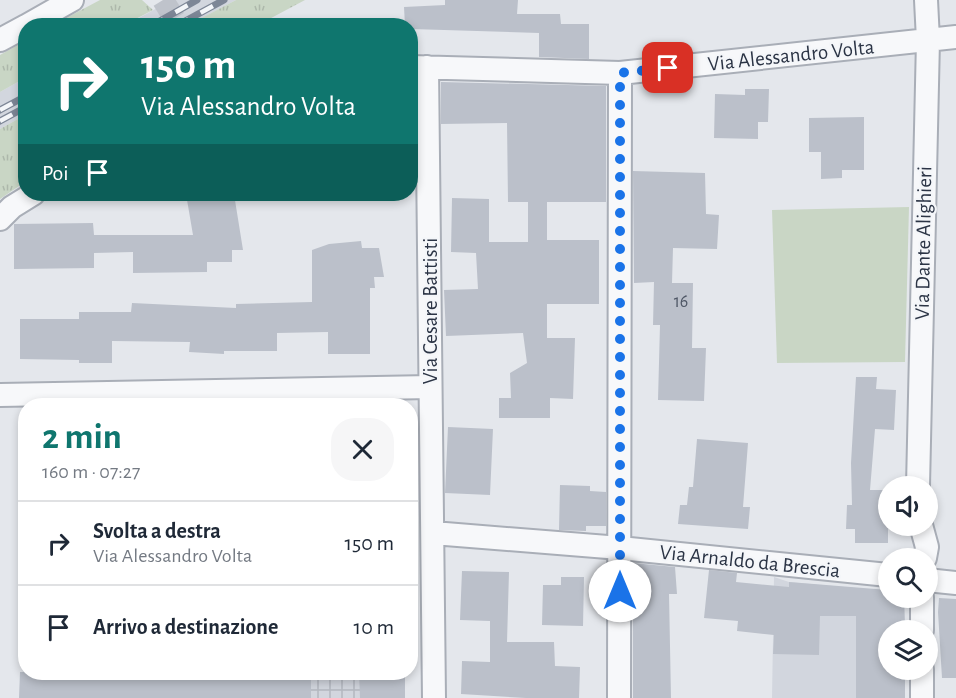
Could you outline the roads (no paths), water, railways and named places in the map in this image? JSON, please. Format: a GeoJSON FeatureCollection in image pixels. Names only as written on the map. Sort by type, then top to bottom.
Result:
{"type":"FeatureCollection","features":[{"type":"Feature","properties":{"kind":"street"},"geometry":{"type":"LineString","coordinates":[[40,18],[72,0]]}},
{"type":"Feature","properties":{"kind":"street","name":"Via Dante Alighieri"},"geometry":{"type":"LineString","coordinates":[[918,476],[928,40],[926,0]]}},
{"type":"Feature","properties":{"kind":"street"},"geometry":{"type":"LineString","coordinates":[[0,40],[18,30]]}},
{"type":"Feature","properties":{"kind":"street","name":"Via Alessandro Volta"},"geometry":{"type":"LineString","coordinates":[[419,67],[620,73],[956,37]]}},
{"type":"Feature","properties":{"kind":"street","name":"Via Cesare Battisti"},"geometry":{"type":"LineString","coordinates":[[419,67],[430,387],[434,698]]}},
{"type":"Feature","properties":{"kind":"street"},"geometry":{"type":"LineString","coordinates":[[619,698],[620,73]]}},
{"type":"Feature","properties":{"kind":"street"},"geometry":{"type":"LineString","coordinates":[[0,219],[22,201]]}},
{"type":"Feature","properties":{"kind":"street"},"geometry":{"type":"LineString","coordinates":[[0,395],[430,387]]}},
{"type":"Feature","properties":{"kind":"street","name":"Via Arnaldo da Brescia"},"geometry":{"type":"LineString","coordinates":[[433,532],[878,574]]}},
{"type":"Feature","properties":{"kind":"street"},"geometry":{"type":"LineString","coordinates":[[938,581],[956,583]]}},
{"type":"Feature","properties":{"kind":"street"},"geometry":{"type":"LineString","coordinates":[[922,680],[922,698]]}},
{"type":"Feature","properties":{"kind":"tunnel"},"geometry":{"type":"LineString","coordinates":[[163,0],[174,18]]}},
{"type":"Feature","properties":{"kind":"railway"},"geometry":{"type":"LineString","coordinates":[[165,18],[197,0]]}},
{"type":"Feature","properties":{"kind":"railway"},"geometry":{"type":"LineString","coordinates":[[191,18],[224,0]]}},
{"type":"Feature","properties":{"kind":"railway"},"geometry":{"type":"LineString","coordinates":[[0,110],[18,100]]}},
{"type":"Feature","properties":{"kind":"railway"},"geometry":{"type":"LineString","coordinates":[[0,121],[18,111]]}}]}
